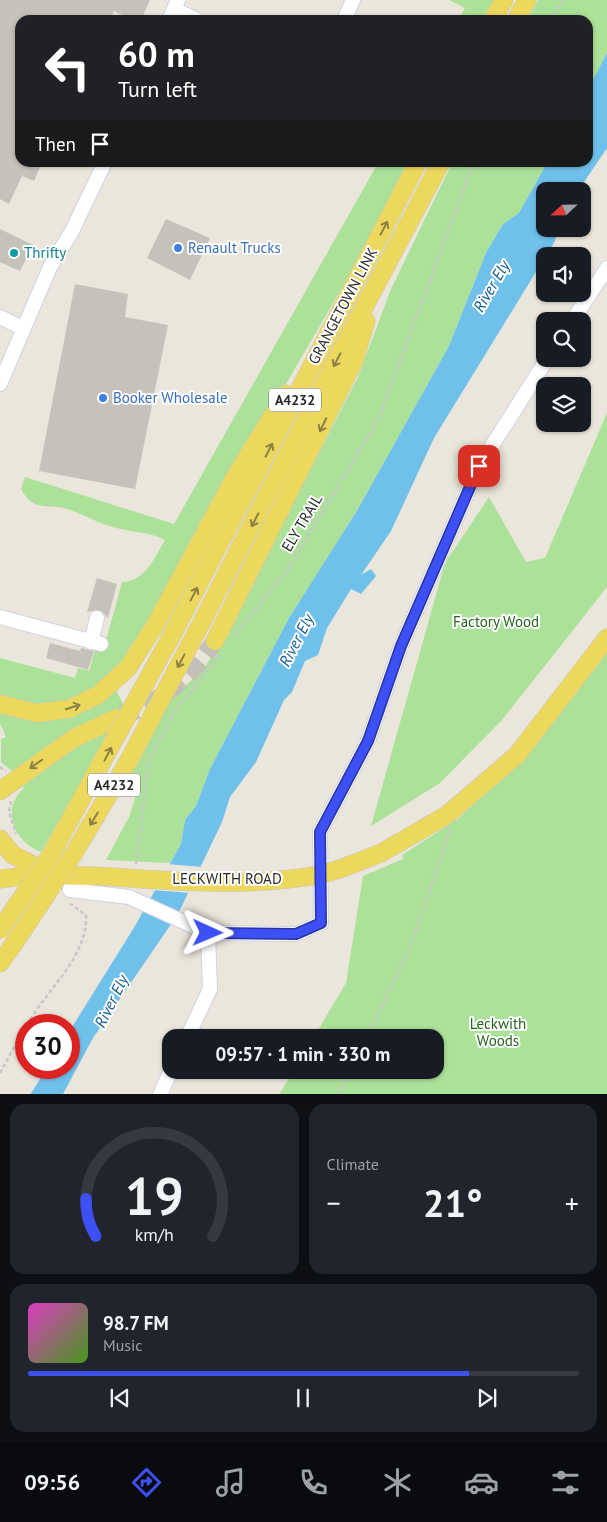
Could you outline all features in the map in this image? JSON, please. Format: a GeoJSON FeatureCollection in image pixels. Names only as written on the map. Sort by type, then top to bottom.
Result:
{"type":"FeatureCollection","features":[{"type":"Feature","properties":{"kind":"main road"},"geometry":{"type":"LineString","coordinates":[[496,15],[504,0]]}},
{"type":"Feature","properties":{"kind":"main road"},"geometry":{"type":"LineString","coordinates":[[519,15],[527,0]]}},
{"type":"Feature","properties":{"kind":"main road","name":"GRANGETOWN LINK"},"geometry":{"type":"LineString","coordinates":[[0,930],[50,856],[171,637],[415,167]]}},
{"type":"Feature","properties":{"kind":"main road","name":"GRANGETOWN LINK"},"geometry":{"type":"LineString","coordinates":[[0,963],[74,853],[128,762],[438,167]]}},
{"type":"Feature","properties":{"kind":"main road"},"geometry":{"type":"LineString","coordinates":[[222,645],[354,361],[378,282]]}},
{"type":"Feature","properties":{"kind":"main road"},"geometry":{"type":"LineString","coordinates":[[0,704],[37,713],[69,709],[98,695],[128,668],[156,624],[235,477],[295,379],[324,342]]}},
{"type":"Feature","properties":{"kind":"main road","name":"LECKWITH ROAD"},"geometry":{"type":"LineString","coordinates":[[0,878],[65,880],[96,876],[263,882],[314,876],[347,867],[381,853],[447,815],[517,755],[607,638]]}},
{"type":"Feature","properties":{"kind":"main road"},"geometry":{"type":"LineString","coordinates":[[0,791],[60,746],[84,732],[117,718]]}},
{"type":"Feature","properties":{"kind":"main road","name":"LECKWITH ROAD"},"geometry":{"type":"LineString","coordinates":[[0,839],[13,854],[65,880]]}},
{"type":"Feature","properties":{"kind":"street"},"geometry":{"type":"LineString","coordinates":[[346,15],[354,0]]}},
{"type":"Feature","properties":{"kind":"street"},"geometry":{"type":"LineString","coordinates":[[173,10],[185,15]]}},
{"type":"Feature","properties":{"kind":"street"},"geometry":{"type":"LineString","coordinates":[[0,384],[50,267],[72,231],[103,167]]}},
{"type":"Feature","properties":{"kind":"street"},"geometry":{"type":"LineString","coordinates":[[578,312],[607,268]]}},
{"type":"Feature","properties":{"kind":"street"},"geometry":{"type":"LineString","coordinates":[[0,318],[23,328]]}},
{"type":"Feature","properties":{"kind":"street"},"geometry":{"type":"LineString","coordinates":[[65,880],[130,897],[208,933],[296,934],[321,923],[320,832],[368,741],[401,646],[479,466],[542,367]]}},
{"type":"Feature","properties":{"kind":"street"},"geometry":{"type":"LineString","coordinates":[[0,617],[96,643],[97,618]]}},
{"type":"Feature","properties":{"kind":"street"},"geometry":{"type":"LineString","coordinates":[[191,1029],[210,989],[208,933]]}},
{"type":"Feature","properties":{"kind":"street"},"geometry":{"type":"LineString","coordinates":[[160,1094],[167,1079]]}},
{"type":"Feature","properties":{"kind":"path"},"geometry":{"type":"LineString","coordinates":[[554,15],[562,0]]}},
{"type":"Feature","properties":{"kind":"path","name":"ELY TRAIL"},"geometry":{"type":"LineString","coordinates":[[132,878],[139,850],[144,786],[150,760],[173,714],[222,645],[290,566],[378,420],[472,167]]}},
{"type":"Feature","properties":{"kind":"path"},"geometry":{"type":"LineString","coordinates":[[370,1029],[410,947],[451,832],[447,815]]}},
{"type":"Feature","properties":{"kind":"path"},"geometry":{"type":"LineString","coordinates":[[34,1014],[76,954],[87,929],[86,915],[64,900],[65,880]]}},
{"type":"Feature","properties":{"kind":"path"},"geometry":{"type":"LineString","coordinates":[[0,1073],[15,1045]]}},
{"type":"Feature","properties":{"kind":"path"},"geometry":{"type":"LineString","coordinates":[[339,1094],[346,1079]]}},
{"type":"Feature","properties":{"kind":"green space"},"geometry":{"type":"Polygon","coordinates":[[[449,0],[497,0],[490,15],[461,15],[465,8],[449,0]]]}},
{"type":"Feature","properties":{"kind":"green space"},"geometry":{"type":"Polygon","coordinates":[[[538,0],[607,0],[607,53],[593,80],[593,15],[530,15],[538,0]]]}},
{"type":"Feature","properties":{"kind":"green space"},"geometry":{"type":"Polygon","coordinates":[[[376,167],[409,167],[335,300],[130,653],[118,670],[90,691],[64,702],[35,704],[0,698],[0,658],[75,678],[78,668],[89,671],[95,650],[103,652],[122,582],[137,578],[143,573],[153,561],[165,540],[109,526],[62,508],[37,505],[26,497],[21,489],[25,477],[174,524],[376,167]]]}},
{"type":"Feature","properties":{"kind":"green space"},"geometry":{"type":"Polygon","coordinates":[[[450,167],[545,167],[519,213],[503,224],[486,253],[449,346],[358,509],[289,618],[210,769],[196,806],[185,820],[181,844],[170,863],[106,860],[129,817],[136,795],[124,785],[169,700],[203,670],[230,626],[358,377],[391,289],[450,167]]]}},
{"type":"Feature","properties":{"kind":"green space","name":"Factory Wood"},"geometry":{"type":"Polygon","coordinates":[[[607,413],[607,587],[502,720],[440,783],[371,826],[445,563],[489,497],[526,562],[545,558],[607,413]]]}},
{"type":"Feature","properties":{"kind":"green space","name":"Leckwith Woods"},"geometry":{"type":"Polygon","coordinates":[[[607,646],[607,1094],[280,1094],[289,1079],[444,1079],[444,1029],[319,1029],[346,983],[363,876],[403,859],[402,855],[458,819],[495,785],[607,646]]]}},
{"type":"Feature","properties":{"kind":"green space"},"geometry":{"type":"Polygon","coordinates":[[[116,690],[124,706],[122,709],[74,728],[12,771],[1,762],[1,739],[6,737],[0,723],[0,711],[21,718],[116,690]]]}},
{"type":"Feature","properties":{"kind":"green space"},"geometry":{"type":"Polygon","coordinates":[[[113,727],[41,852],[32,847],[17,833],[13,824],[13,805],[17,796],[24,788],[21,783],[73,747],[113,727]]]}},
{"type":"Feature","properties":{"kind":"water"},"geometry":{"type":"Polygon","coordinates":[[[607,53],[607,148],[584,182],[536,182],[545,167],[593,167],[593,80],[607,53]]]}},
{"type":"Feature","properties":{"kind":"water","name":"River Ely"},"geometry":{"type":"Polygon","coordinates":[[[536,183],[536,238],[556,238],[555,241],[551,247],[536,247],[536,272],[434,438],[391,531],[361,575],[371,569],[376,576],[361,594],[351,589],[327,628],[318,655],[305,661],[292,692],[284,700],[256,762],[230,797],[222,822],[178,914],[93,1038],[80,1062],[80,1014],[135,926],[181,844],[185,820],[196,806],[210,769],[289,618],[358,509],[449,346],[486,253],[503,224],[519,213],[536,183]]]}},
{"type":"Feature","properties":{"kind":"water"},"geometry":{"type":"Polygon","coordinates":[[[40,1079],[71,1079],[63,1094],[31,1094],[40,1079]]]}},
{"type":"Feature","properties":{"kind":"pier"},"geometry":{"type":"Polygon","coordinates":[[[167,864],[203,867],[191,893],[152,890],[167,864]]]}},
{"type":"Feature","properties":{"kind":"building"},"geometry":{"type":"Polygon","coordinates":[[[0,0],[150,0],[143,15],[122,15],[114,11],[112,15],[15,15],[15,167],[40,167],[34,181],[22,176],[9,204],[0,199],[0,0]]]}},
{"type":"Feature","properties":{"kind":"building","name":"Renault Trucks"},"geometry":{"type":"Polygon","coordinates":[[[166,219],[210,238],[190,280],[147,258],[166,219]]]}},
{"type":"Feature","properties":{"kind":"building","name":"Thrifty"},"geometry":{"type":"Polygon","coordinates":[[[0,229],[33,245],[20,271],[0,262],[0,229]]]}},
{"type":"Feature","properties":{"kind":"building","name":"Booker Wholesale"},"geometry":{"type":"Polygon","coordinates":[[[75,284],[128,294],[125,317],[168,325],[135,489],[39,471],[75,284]]]}},
{"type":"Feature","properties":{"kind":"building"},"geometry":{"type":"Polygon","coordinates":[[[97,578],[117,584],[108,618],[100,610],[87,612],[97,578]]]}},
{"type":"Feature","properties":{"kind":"building"},"geometry":{"type":"Polygon","coordinates":[[[50,643],[80,651],[81,648],[94,651],[88,670],[46,658],[50,643]]]}},
{"type":"Feature","properties":{"kind":"tunnel"},"geometry":{"type":"LineString","coordinates":[[120,717],[150,703],[174,687],[195,667],[215,641]]}},
{"type":"Feature","properties":{"kind":"place","name":"Renault Trucks"},"geometry":{"type":"Point","coordinates":[178,248]}},
{"type":"Feature","properties":{"kind":"place","name":"Thrifty"},"geometry":{"type":"Point","coordinates":[14,253]}},
{"type":"Feature","properties":{"kind":"place","name":"Booker Wholesale"},"geometry":{"type":"Point","coordinates":[103,398]}},
{"type":"Feature","properties":{"kind":"route"},"geometry":{"type":"LineString","coordinates":[[208,933],[296,934],[321,923],[320,832],[368,741],[401,646],[479,466]]}}]}
